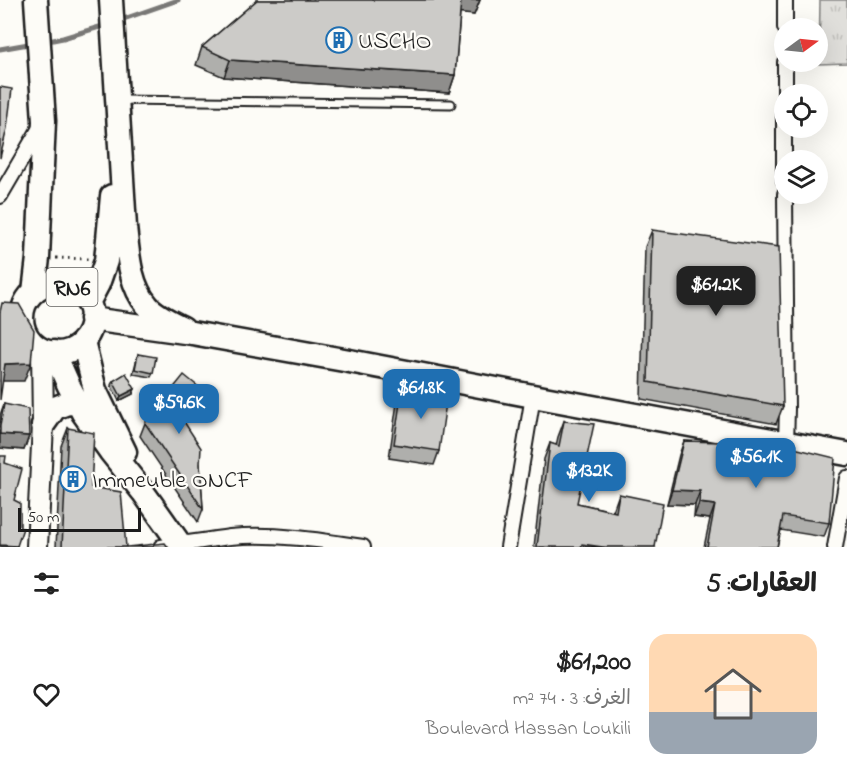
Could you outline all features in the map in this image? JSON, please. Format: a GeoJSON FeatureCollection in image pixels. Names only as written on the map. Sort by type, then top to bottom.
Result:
{"type":"FeatureCollection","features":[{"type":"Feature","properties":{"kind":"main road","name":"RN6"},"geometry":{"type":"LineString","coordinates":[[36,0],[44,121],[38,258],[21,305],[26,334],[36,345],[48,351],[70,350],[83,341],[90,327],[90,311],[106,261],[118,123],[111,0]]}},
{"type":"Feature","properties":{"kind":"main road"},"geometry":{"type":"LineString","coordinates":[[118,123],[125,227],[129,262],[136,287],[147,305],[169,321],[192,333]]}},
{"type":"Feature","properties":{"kind":"main road","name":"RN6"},"geometry":{"type":"LineString","coordinates":[[21,305],[41,287],[50,284],[68,285],[83,295],[90,311]]}},
{"type":"Feature","properties":{"kind":"main road"},"geometry":{"type":"LineString","coordinates":[[90,311],[192,333],[847,454]]}},
{"type":"Feature","properties":{"kind":"main road","name":"RN6"},"geometry":{"type":"LineString","coordinates":[[83,341],[95,390],[144,492],[175,546]]}},
{"type":"Feature","properties":{"kind":"main road","name":"RN6"},"geometry":{"type":"LineString","coordinates":[[48,351],[77,402],[110,451],[144,492]]}},
{"type":"Feature","properties":{"kind":"main road"},"geometry":{"type":"LineString","coordinates":[[43,425],[55,408],[77,402]]}},
{"type":"Feature","properties":{"kind":"street"},"geometry":{"type":"LineString","coordinates":[[785,0],[785,18]]}},
{"type":"Feature","properties":{"kind":"street"},"geometry":{"type":"LineString","coordinates":[[0,195],[44,121]]}},
{"type":"Feature","properties":{"kind":"street"},"geometry":{"type":"LineString","coordinates":[[785,204],[786,443]]}},
{"type":"Feature","properties":{"kind":"street"},"geometry":{"type":"LineString","coordinates":[[37,547],[48,351]]}},
{"type":"Feature","properties":{"kind":"street"},"geometry":{"type":"LineString","coordinates":[[508,547],[533,396]]}},
{"type":"Feature","properties":{"kind":"street"},"geometry":{"type":"LineString","coordinates":[[835,547],[847,478]]}},
{"type":"Feature","properties":{"kind":"street"},"geometry":{"type":"LineString","coordinates":[[175,546],[231,537],[270,537],[320,540],[363,547]]}},
{"type":"Feature","properties":{"kind":"lane"},"geometry":{"type":"LineString","coordinates":[[117,93],[451,104]]}},
{"type":"Feature","properties":{"kind":"path"},"geometry":{"type":"LineString","coordinates":[[38,258],[106,261]]}},
{"type":"Feature","properties":{"kind":"green space"},"geometry":{"type":"Polygon","coordinates":[[[820,0],[847,0],[847,63],[828,64],[828,18],[820,18],[820,0]]]}},
{"type":"Feature","properties":{"kind":"building","name":"USCHO"},"geometry":{"type":"Polygon","coordinates":[[[257,0],[461,0],[455,75],[230,60],[202,47],[257,0]]]}},
{"type":"Feature","properties":{"kind":"building"},"geometry":{"type":"Polygon","coordinates":[[[0,87],[12,89],[0,158],[0,87]]]}},
{"type":"Feature","properties":{"kind":"building"},"geometry":{"type":"Polygon","coordinates":[[[652,230],[779,247],[783,406],[648,382],[652,230]]]}},
{"type":"Feature","properties":{"kind":"building"},"geometry":{"type":"Polygon","coordinates":[[[2,303],[19,304],[34,330],[31,363],[5,364],[0,400],[0,312],[2,303]]]}},
{"type":"Feature","properties":{"kind":"building"},"geometry":{"type":"Polygon","coordinates":[[[138,354],[156,357],[153,373],[135,369],[138,354]]]}},
{"type":"Feature","properties":{"kind":"building"},"geometry":{"type":"Polygon","coordinates":[[[126,373],[135,389],[121,396],[113,381],[126,373]]]}},
{"type":"Feature","properties":{"kind":"building"},"geometry":{"type":"Polygon","coordinates":[[[184,375],[200,388],[179,414],[201,448],[203,509],[145,423],[184,375]]]}},
{"type":"Feature","properties":{"kind":"building"},"geometry":{"type":"Polygon","coordinates":[[[402,389],[447,396],[439,451],[394,444],[402,389]]]}},
{"type":"Feature","properties":{"kind":"building"},"geometry":{"type":"Polygon","coordinates":[[[4,404],[28,409],[29,436],[0,434],[4,404]]]}},
{"type":"Feature","properties":{"kind":"building"},"geometry":{"type":"Polygon","coordinates":[[[564,421],[594,424],[577,503],[616,512],[619,494],[663,503],[655,547],[603,547],[582,544],[581,547],[537,547],[550,443],[559,446],[564,421]]]}},
{"type":"Feature","properties":{"kind":"building","name":"Immeuble ONCF"},"geometry":{"type":"Polygon","coordinates":[[[68,428],[94,433],[91,487],[121,492],[126,547],[62,547],[68,428]]]}},
{"type":"Feature","properties":{"kind":"building"},"geometry":{"type":"Polygon","coordinates":[[[761,440],[835,458],[829,523],[783,516],[777,547],[707,547],[715,505],[699,503],[700,491],[672,490],[684,441],[722,442],[760,448],[761,440]]]}},
{"type":"Feature","properties":{"kind":"building"},"geometry":{"type":"Polygon","coordinates":[[[0,456],[6,456],[5,463],[22,469],[14,500],[20,503],[20,528],[23,528],[17,546],[0,545],[0,456]]]}},
{"type":"Feature","properties":{"kind":"building"},"geometry":{"type":"Polygon","coordinates":[[[165,543],[168,547],[127,547],[165,543]]]}},
{"type":"Feature","properties":{"kind":"waterway"},"geometry":{"type":"LineString","coordinates":[[118,21],[178,0]]}},
{"type":"Feature","properties":{"kind":"waterway"},"geometry":{"type":"LineString","coordinates":[[43,42],[106,25]]}},
{"type":"Feature","properties":{"kind":"waterway"},"geometry":{"type":"LineString","coordinates":[[0,49],[34,43]]}},
{"type":"Feature","properties":{"kind":"place","name":"USCHO"},"geometry":{"type":"Point","coordinates":[339,40]}},
{"type":"Feature","properties":{"kind":"place","name":"Immeuble ONCF"},"geometry":{"type":"Point","coordinates":[73,479]}}]}
